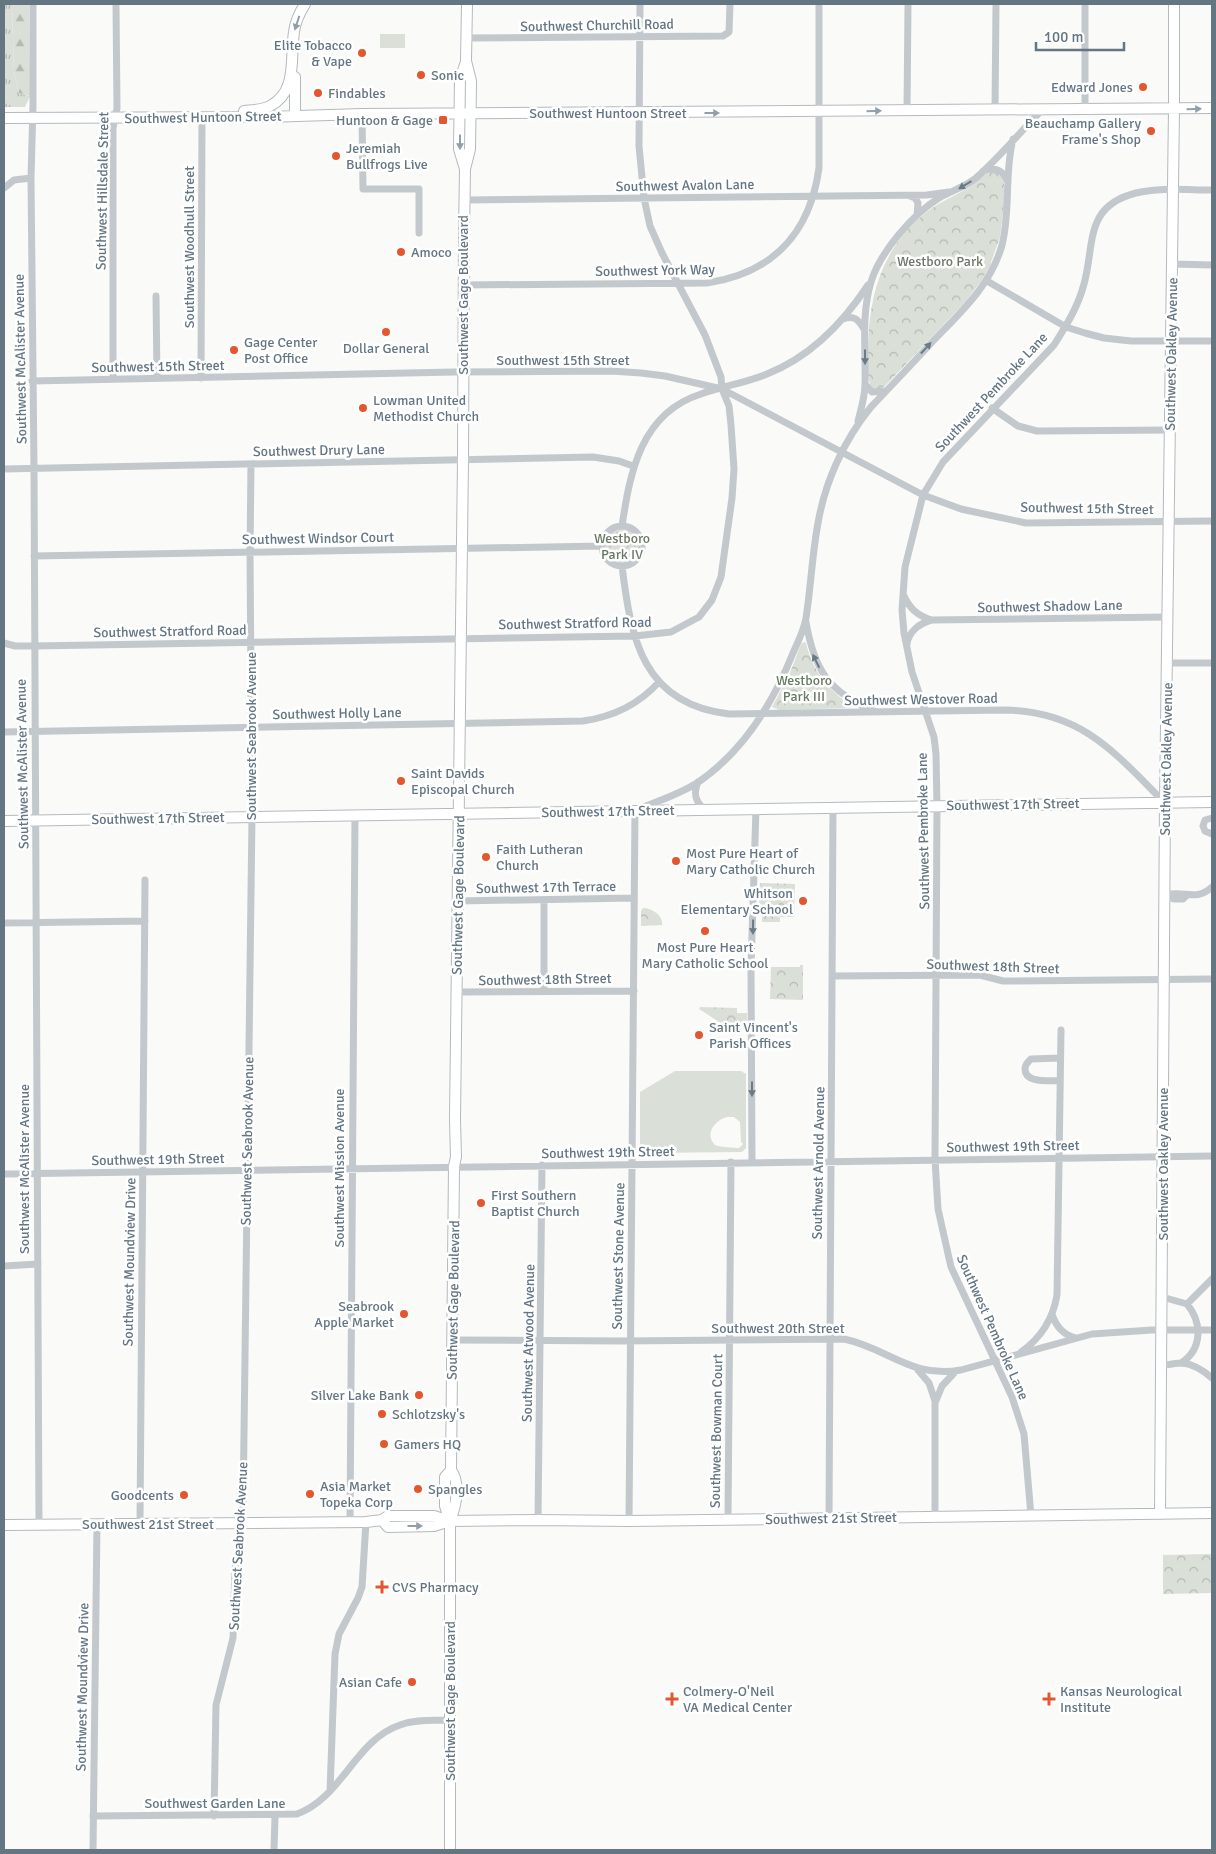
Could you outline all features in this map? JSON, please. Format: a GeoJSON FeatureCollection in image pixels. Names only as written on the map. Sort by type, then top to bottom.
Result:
{"type":"FeatureCollection","features":[{"type":"Feature","properties":{"kind":"main road"},"geometry":{"type":"LineString","coordinates":[[218,117],[225,113],[262,109],[276,102],[289,85],[296,24],[305,4]]}},
{"type":"Feature","properties":{"kind":"main road","name":"Southwest Gage Boulevard"},"geometry":{"type":"LineString","coordinates":[[450,1850],[450,1521],[445,1506],[445,1477],[451,1470],[454,1166],[456,1157],[464,200],[465,169],[470,149],[465,114],[470,81],[466,61],[467,4]]}},
{"type":"Feature","properties":{"kind":"main road","name":"Southwest Oakley Avenue"},"geometry":{"type":"LineString","coordinates":[[1160,1514],[1166,896],[1165,803],[1174,4]]}},
{"type":"Feature","properties":{"kind":"main road"},"geometry":{"type":"LineString","coordinates":[[293,43],[295,115]]}},
{"type":"Feature","properties":{"kind":"main road","name":"Southwest Huntoon Street"},"geometry":{"type":"LineString","coordinates":[[4,118],[1212,108]]}},
{"type":"Feature","properties":{"kind":"main road","name":"Southwest 17th Street"},"geometry":{"type":"LineString","coordinates":[[4,821],[1212,802]]}},
{"type":"Feature","properties":{"kind":"main road","name":"Southwest 21st Street"},"geometry":{"type":"LineString","coordinates":[[4,1525],[366,1522],[382,1520],[388,1516],[434,1516],[450,1521],[629,1522],[1212,1513]]}},
{"type":"Feature","properties":{"kind":"street","name":"Southwest McAlister Avenue"},"geometry":{"type":"LineString","coordinates":[[33,4],[31,178],[39,1524]]}},
{"type":"Feature","properties":{"kind":"street","name":"Southwest Hillsdale Street"},"geometry":{"type":"LineString","coordinates":[[113,379],[113,128],[117,108],[116,4]]}},
{"type":"Feature","properties":{"kind":"street","name":"Southwest Stratford Road"},"geometry":{"type":"LineString","coordinates":[[4,643],[15,646],[34,646],[635,636],[671,632],[687,624],[702,613],[718,589],[730,522],[734,447],[729,406],[722,389],[721,377],[714,355],[662,253],[650,226],[644,198],[640,156],[639,113],[640,4]]}},
{"type":"Feature","properties":{"kind":"street","name":"Southwest Churchill Road"},"geometry":{"type":"LineString","coordinates":[[466,38],[723,36],[728,34],[730,4]]}},
{"type":"Feature","properties":{"kind":"street","name":"Southwest York Way"},"geometry":{"type":"LineString","coordinates":[[463,285],[698,284],[722,281],[745,273],[758,267],[783,248],[804,219],[814,196],[819,168],[819,4]]}},
{"type":"Feature","properties":{"kind":"street"},"geometry":{"type":"LineString","coordinates":[[906,111],[908,4]]}},
{"type":"Feature","properties":{"kind":"street"},"geometry":{"type":"LineString","coordinates":[[996,4],[996,110]]}},
{"type":"Feature","properties":{"kind":"street"},"geometry":{"type":"LineString","coordinates":[[1085,4],[1085,110]]}},
{"type":"Feature","properties":{"kind":"street"},"geometry":{"type":"LineString","coordinates":[[622,526],[628,488],[634,466],[644,441],[663,417],[690,398],[768,374],[792,361],[826,336],[843,319],[871,280],[894,240],[916,216],[935,201],[967,184],[983,171],[1042,110]]}},
{"type":"Feature","properties":{"kind":"street"},"geometry":{"type":"LineString","coordinates":[[362,114],[363,189],[419,188],[419,233]]}},
{"type":"Feature","properties":{"kind":"street","name":"Southwest Woodhull Street"},"geometry":{"type":"LineString","coordinates":[[202,117],[202,378]]}},
{"type":"Feature","properties":{"kind":"street"},"geometry":{"type":"LineString","coordinates":[[635,810],[673,796],[698,782],[732,753],[763,714],[785,673],[806,620],[820,513],[829,482],[842,451],[858,423],[987,281],[1002,247],[1006,229],[1009,157],[1013,139]]}},
{"type":"Feature","properties":{"kind":"street"},"geometry":{"type":"LineString","coordinates":[[983,171],[990,169],[1001,171],[1008,182]]}},
{"type":"Feature","properties":{"kind":"street"},"geometry":{"type":"LineString","coordinates":[[4,188],[14,180],[31,178]]}},
{"type":"Feature","properties":{"kind":"street","name":"Southwest Pembroke Lane"},"geometry":{"type":"LineString","coordinates":[[1031,1516],[1024,1434],[1012,1397],[951,1267],[938,1209],[935,1160],[936,754],[934,737],[912,672],[907,649],[903,624],[905,567],[923,495],[943,462],[992,408],[1054,346],[1066,326],[1081,293],[1088,267],[1094,227],[1103,213],[1111,204],[1124,197],[1146,191],[1212,190]]}},
{"type":"Feature","properties":{"kind":"street","name":"Southwest Avalon Lane"},"geometry":{"type":"LineString","coordinates":[[464,200],[936,195],[950,192]]}},
{"type":"Feature","properties":{"kind":"street"},"geometry":{"type":"LineString","coordinates":[[907,195],[915,198],[918,203],[916,216]]}},
{"type":"Feature","properties":{"kind":"street"},"geometry":{"type":"LineString","coordinates":[[1172,264],[1212,265]]}},
{"type":"Feature","properties":{"kind":"street"},"geometry":{"type":"LineString","coordinates":[[858,423],[865,384],[865,330],[871,280]]}},
{"type":"Feature","properties":{"kind":"street"},"geometry":{"type":"LineString","coordinates":[[987,281],[1066,326],[1117,340],[1212,342]]}},
{"type":"Feature","properties":{"kind":"street"},"geometry":{"type":"LineString","coordinates":[[156,296],[157,378]]}},
{"type":"Feature","properties":{"kind":"street"},"geometry":{"type":"LineString","coordinates":[[843,319],[855,318],[865,330]]}},
{"type":"Feature","properties":{"kind":"street","name":"Southwest 15th Street"},"geometry":{"type":"LineString","coordinates":[[32,381],[463,372],[611,371],[665,376],[722,389],[923,495],[960,509],[1026,523],[1212,521]]}},
{"type":"Feature","properties":{"kind":"street"},"geometry":{"type":"LineString","coordinates":[[865,384],[872,392],[886,391]]}},
{"type":"Feature","properties":{"kind":"street"},"geometry":{"type":"LineString","coordinates":[[992,408],[1018,426],[1037,431],[1170,430]]}},
{"type":"Feature","properties":{"kind":"street","name":"Southwest Drury Lane"},"geometry":{"type":"LineString","coordinates":[[4,468],[593,457],[634,466]]}},
{"type":"Feature","properties":{"kind":"street","name":"Southwest Seabrook Avenue"},"geometry":{"type":"LineString","coordinates":[[214,1816],[216,1705],[233,1638],[236,1559],[242,1524],[252,816],[250,726],[251,464]]}},
{"type":"Feature","properties":{"kind":"street"},"geometry":{"type":"LineString","coordinates":[[622,526],[635,531],[639,535],[642,546],[640,556],[636,561],[628,566],[616,566],[606,559],[602,546],[603,540],[610,530],[622,526]]}},
{"type":"Feature","properties":{"kind":"street","name":"Southwest Windsor Court"},"geometry":{"type":"LineString","coordinates":[[34,556],[602,546]]}},
{"type":"Feature","properties":{"kind":"street","name":"Southwest Westover Road"},"geometry":{"type":"LineString","coordinates":[[622,566],[627,606],[635,636],[645,661],[668,692],[702,710],[729,714],[1018,711],[1035,713],[1063,720],[1085,730],[1105,744],[1165,803]]}},
{"type":"Feature","properties":{"kind":"street"},"geometry":{"type":"LineString","coordinates":[[903,593],[907,603],[915,612],[932,620]]}},
{"type":"Feature","properties":{"kind":"street","name":"Southwest Shadow Lane"},"geometry":{"type":"LineString","coordinates":[[932,620],[1168,617]]}},
{"type":"Feature","properties":{"kind":"street"},"geometry":{"type":"LineString","coordinates":[[806,620],[812,651],[826,678],[850,700],[879,713]]}},
{"type":"Feature","properties":{"kind":"street"},"geometry":{"type":"LineString","coordinates":[[907,649],[908,638],[911,634],[924,622],[932,620]]}},
{"type":"Feature","properties":{"kind":"street"},"geometry":{"type":"LineString","coordinates":[[1167,663],[1212,663]]}},
{"type":"Feature","properties":{"kind":"street","name":"Southwest Holly Lane"},"geometry":{"type":"LineString","coordinates":[[4,732],[589,720],[609,715],[628,707],[660,682]]}},
{"type":"Feature","properties":{"kind":"street"},"geometry":{"type":"LineString","coordinates":[[698,782],[694,789],[695,797],[704,809]]}},
{"type":"Feature","properties":{"kind":"street","name":"Southwest Arnold Avenue"},"geometry":{"type":"LineString","coordinates":[[829,1518],[833,807]]}},
{"type":"Feature","properties":{"kind":"street"},"geometry":{"type":"LineString","coordinates":[[752,1162],[752,967],[756,808]]}},
{"type":"Feature","properties":{"kind":"street","name":"Southwest Stone Avenue"},"geometry":{"type":"LineString","coordinates":[[629,1522],[635,810]]}},
{"type":"Feature","properties":{"kind":"street","name":"Southwest Mission Avenue"},"geometry":{"type":"LineString","coordinates":[[350,1522],[355,815]]}},
{"type":"Feature","properties":{"kind":"street"},"geometry":{"type":"LineString","coordinates":[[1212,818],[1205,820],[1203,826],[1205,831],[1212,834]]}},
{"type":"Feature","properties":{"kind":"street","name":"Southwest Moundview Drive"},"geometry":{"type":"LineString","coordinates":[[140,1524],[145,880]]}},
{"type":"Feature","properties":{"kind":"street"},"geometry":{"type":"LineString","coordinates":[[1166,896],[1174,899],[1183,899],[1186,896],[1203,894],[1212,887]]}},
{"type":"Feature","properties":{"kind":"street","name":"Southwest 17th Terrace"},"geometry":{"type":"LineString","coordinates":[[458,901],[634,898]]}},
{"type":"Feature","properties":{"kind":"street"},"geometry":{"type":"LineString","coordinates":[[544,900],[544,991]]}},
{"type":"Feature","properties":{"kind":"street"},"geometry":{"type":"LineString","coordinates":[[4,922],[145,921]]}},
{"type":"Feature","properties":{"kind":"street","name":"Southwest 18th Street"},"geometry":{"type":"LineString","coordinates":[[832,976],[980,975],[1007,981],[1212,979]]}},
{"type":"Feature","properties":{"kind":"street","name":"Southwest 18th Street"},"geometry":{"type":"LineString","coordinates":[[456,992],[634,990]]}},
{"type":"Feature","properties":{"kind":"street"},"geometry":{"type":"LineString","coordinates":[[1014,1355],[1034,1341],[1044,1328],[1052,1314],[1058,1288],[1061,1030]]}},
{"type":"Feature","properties":{"kind":"street"},"geometry":{"type":"LineString","coordinates":[[1060,1058],[1031,1059],[1026,1064],[1025,1070],[1028,1076],[1034,1080],[1060,1081]]}},
{"type":"Feature","properties":{"kind":"street","name":"Southwest 19th Street"},"geometry":{"type":"LineString","coordinates":[[4,1174],[1212,1156]]}},
{"type":"Feature","properties":{"kind":"street","name":"Southwest Bowman Court"},"geometry":{"type":"LineString","coordinates":[[728,1520],[730,1162]]}},
{"type":"Feature","properties":{"kind":"street","name":"Southwest Atwood Avenue"},"geometry":{"type":"LineString","coordinates":[[538,1520],[542,1165]]}},
{"type":"Feature","properties":{"kind":"street"},"geometry":{"type":"LineString","coordinates":[[4,1266],[38,1264]]}},
{"type":"Feature","properties":{"kind":"street"},"geometry":{"type":"LineString","coordinates":[[1187,1304],[1212,1279]]}},
{"type":"Feature","properties":{"kind":"street"},"geometry":{"type":"LineString","coordinates":[[1162,1297],[1187,1304],[1195,1316],[1198,1330],[1195,1347],[1188,1358],[1181,1363]]}},
{"type":"Feature","properties":{"kind":"street"},"geometry":{"type":"LineString","coordinates":[[1052,1314],[1054,1321],[1062,1332],[1076,1338]]}},
{"type":"Feature","properties":{"kind":"street","name":"Southwest 20th Street"},"geometry":{"type":"LineString","coordinates":[[453,1340],[630,1341],[829,1338],[858,1342],[916,1368],[935,1372],[955,1372],[1076,1338],[1108,1332],[1212,1330]]}},
{"type":"Feature","properties":{"kind":"street"},"geometry":{"type":"LineString","coordinates":[[1162,1364],[1181,1363],[1196,1367],[1212,1378]]}},
{"type":"Feature","properties":{"kind":"street"},"geometry":{"type":"LineString","coordinates":[[916,1368],[930,1383],[935,1403],[935,1517]]}},
{"type":"Feature","properties":{"kind":"street"},"geometry":{"type":"LineString","coordinates":[[935,1403],[942,1386],[955,1372]]}},
{"type":"Feature","properties":{"kind":"street"},"geometry":{"type":"LineString","coordinates":[[330,1791],[335,1654],[339,1634],[362,1587],[366,1522]]}},
{"type":"Feature","properties":{"kind":"street","name":"Southwest Moundview Drive"},"geometry":{"type":"LineString","coordinates":[[93,1850],[96,1524]]}},
{"type":"Feature","properties":{"kind":"street","name":"Southwest Garden Lane"},"geometry":{"type":"LineString","coordinates":[[93,1816],[275,1816],[297,1814],[316,1806],[377,1738],[389,1730],[400,1725],[418,1721],[450,1720]]}},
{"type":"Feature","properties":{"kind":"street"},"geometry":{"type":"LineString","coordinates":[[274,1850],[275,1816]]}},
{"type":"Feature","properties":{"kind":"green space"},"geometry":{"type":"Polygon","coordinates":[[[4,4],[12,4],[14,72],[19,93],[30,96],[25,107],[4,107],[4,4]]]}},
{"type":"Feature","properties":{"kind":"green space"},"geometry":{"type":"Polygon","coordinates":[[[12,4],[29,4],[30,96],[19,93],[14,72],[12,4]]]}},
{"type":"Feature","properties":{"kind":"green space"},"geometry":{"type":"Polygon","coordinates":[[[380,34],[405,34],[405,48],[380,48],[380,34]]]}},
{"type":"Feature","properties":{"kind":"green space","name":"Westboro Park"},"geometry":{"type":"Polygon","coordinates":[[[990,172],[997,173],[1004,179],[1004,206],[1000,237],[989,268],[966,301],[885,386],[880,389],[873,389],[870,385],[868,370],[869,327],[876,288],[882,270],[891,253],[902,237],[932,208],[969,187],[990,172]]]}},
{"type":"Feature","properties":{"kind":"green space","name":"Westboro Park IV"},"geometry":{"type":"Polygon","coordinates":[[[622,529],[629,530],[634,534],[638,539],[638,553],[634,558],[629,562],[622,563],[615,562],[610,558],[606,553],[605,546],[606,539],[610,534],[615,530],[622,529]]]}},
{"type":"Feature","properties":{"kind":"green space","name":"Westboro Park III"},"geometry":{"type":"Polygon","coordinates":[[[804,642],[817,671],[828,686],[851,705],[851,708],[780,710],[772,707],[790,673],[801,644],[804,642]]]}},
{"type":"Feature","properties":{"kind":"green space"},"geometry":{"type":"Polygon","coordinates":[[[760,883],[795,884],[794,917],[780,917],[780,922],[762,922],[762,909],[759,908],[760,883]]]}},
{"type":"Feature","properties":{"kind":"green space"},"geometry":{"type":"Polygon","coordinates":[[[643,908],[657,913],[662,925],[641,926],[641,911],[643,908]]]}},
{"type":"Feature","properties":{"kind":"green space"},"geometry":{"type":"Polygon","coordinates":[[[800,965],[803,965],[803,1000],[770,999],[771,967],[800,967],[800,965]]]}},
{"type":"Feature","properties":{"kind":"green space"},"geometry":{"type":"Polygon","coordinates":[[[700,1007],[737,1008],[737,1013],[747,1013],[747,1026],[724,1025],[699,1009],[700,1007]]]}},
{"type":"Feature","properties":{"kind":"green space"},"geometry":{"type":"Polygon","coordinates":[[[675,1071],[741,1071],[746,1074],[746,1148],[742,1152],[645,1153],[640,1147],[640,1092],[675,1071]],[[727,1117],[719,1121],[712,1128],[711,1136],[715,1145],[739,1148],[743,1144],[741,1142],[740,1122],[734,1117],[727,1117]]]}},
{"type":"Feature","properties":{"kind":"green space"},"geometry":{"type":"Polygon","coordinates":[[[1212,1554],[1212,1593],[1163,1594],[1163,1555],[1212,1554]]]}},
{"type":"Feature","properties":{"kind":"place","name":"Elite Tobacco & Vape"},"geometry":{"type":"Point","coordinates":[362,53]}},
{"type":"Feature","properties":{"kind":"place","name":"Sonic"},"geometry":{"type":"Point","coordinates":[421,75]}},
{"type":"Feature","properties":{"kind":"place","name":"Edward Jones"},"geometry":{"type":"Point","coordinates":[1143,87]}},
{"type":"Feature","properties":{"kind":"place","name":"Findables"},"geometry":{"type":"Point","coordinates":[318,93]}},
{"type":"Feature","properties":{"kind":"place","name":"Huntoon & Gage"},"geometry":{"type":"Point","coordinates":[443,120]}},
{"type":"Feature","properties":{"kind":"place","name":"Beauchamp Gallery Frame's Shop"},"geometry":{"type":"Point","coordinates":[1151,131]}},
{"type":"Feature","properties":{"kind":"place","name":"Jeremiah Bullfrogs Live"},"geometry":{"type":"Point","coordinates":[336,156]}},
{"type":"Feature","properties":{"kind":"place","name":"Amoco"},"geometry":{"type":"Point","coordinates":[401,252]}},
{"type":"Feature","properties":{"kind":"place","name":"Dollar General"},"geometry":{"type":"Point","coordinates":[386,332]}},
{"type":"Feature","properties":{"kind":"place","name":"Gage Center Post Office"},"geometry":{"type":"Point","coordinates":[234,350]}},
{"type":"Feature","properties":{"kind":"place","name":"Lowman United Methodist Church"},"geometry":{"type":"Point","coordinates":[363,408]}},
{"type":"Feature","properties":{"kind":"place","name":"Saint Davids Episcopal Church"},"geometry":{"type":"Point","coordinates":[401,781]}},
{"type":"Feature","properties":{"kind":"place","name":"Faith Lutheran Church"},"geometry":{"type":"Point","coordinates":[486,857]}},
{"type":"Feature","properties":{"kind":"place","name":"Most Pure Heart of Mary Catholic Church"},"geometry":{"type":"Point","coordinates":[676,861]}},
{"type":"Feature","properties":{"kind":"place","name":"Whitson Elementary School"},"geometry":{"type":"Point","coordinates":[803,901]}},
{"type":"Feature","properties":{"kind":"place","name":"Most Pure Heart Mary Catholic School"},"geometry":{"type":"Point","coordinates":[705,931]}},
{"type":"Feature","properties":{"kind":"place","name":"Saint Vincent's Parish Offices"},"geometry":{"type":"Point","coordinates":[699,1035]}},
{"type":"Feature","properties":{"kind":"place","name":"First Southern Baptist Church"},"geometry":{"type":"Point","coordinates":[481,1203]}},
{"type":"Feature","properties":{"kind":"place","name":"Seabrook Apple Market"},"geometry":{"type":"Point","coordinates":[404,1314]}},
{"type":"Feature","properties":{"kind":"place","name":"Silver Lake Bank"},"geometry":{"type":"Point","coordinates":[419,1395]}},
{"type":"Feature","properties":{"kind":"place","name":"Schlotzsky's"},"geometry":{"type":"Point","coordinates":[382,1414]}},
{"type":"Feature","properties":{"kind":"place","name":"Gamers HQ"},"geometry":{"type":"Point","coordinates":[384,1444]}},
{"type":"Feature","properties":{"kind":"place","name":"Spangles"},"geometry":{"type":"Point","coordinates":[418,1489]}},
{"type":"Feature","properties":{"kind":"place","name":"Asia Market Topeka Corp"},"geometry":{"type":"Point","coordinates":[310,1494]}},
{"type":"Feature","properties":{"kind":"place","name":"Goodcents"},"geometry":{"type":"Point","coordinates":[184,1495]}},
{"type":"Feature","properties":{"kind":"place","name":"CVS Pharmacy"},"geometry":{"type":"Point","coordinates":[382,1587]}},
{"type":"Feature","properties":{"kind":"place","name":"Asian Cafe"},"geometry":{"type":"Point","coordinates":[412,1682]}},
{"type":"Feature","properties":{"kind":"place","name":"Colmery-O'Neil VA Medical Center"},"geometry":{"type":"Point","coordinates":[672,1699]}},
{"type":"Feature","properties":{"kind":"place","name":"Kansas Neurological Institute"},"geometry":{"type":"Point","coordinates":[1049,1699]}}]}
